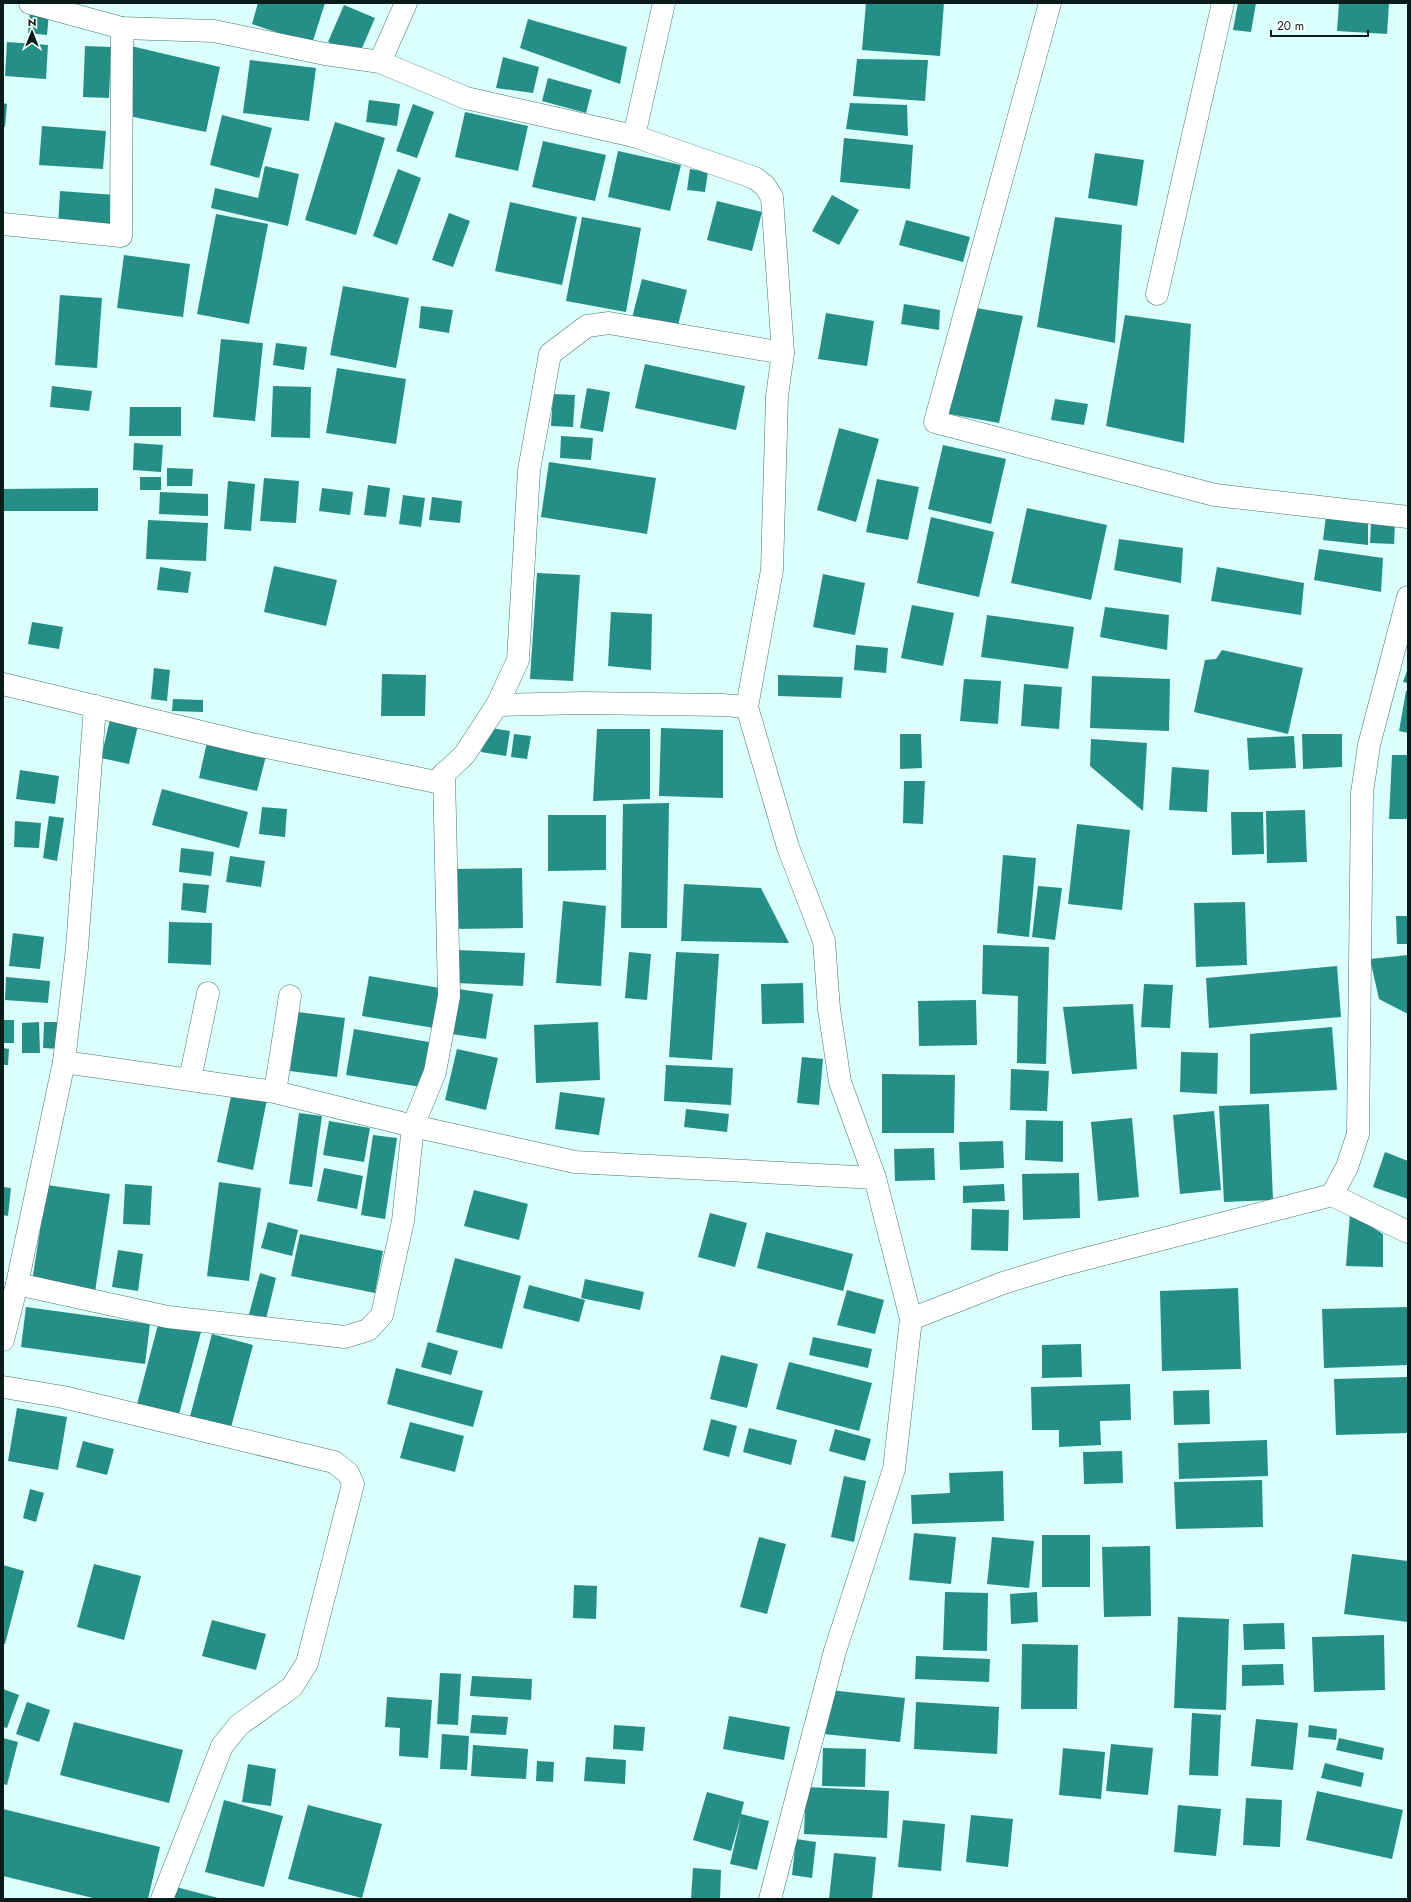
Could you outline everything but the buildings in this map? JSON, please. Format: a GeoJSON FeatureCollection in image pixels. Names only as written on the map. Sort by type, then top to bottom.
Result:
{"type":"FeatureCollection","features":[{"type":"Feature","properties":{"kind":"street"},"geometry":{"type":"LineString","coordinates":[[30,3],[122,28],[214,31],[325,54],[380,62],[466,98],[634,136],[755,178],[765,186],[772,197],[783,353],[777,396],[772,570],[747,707],[788,847],[824,942],[829,1009],[840,1082],[874,1178],[911,1320],[894,1469],[836,1651],[770,1899]]}},
{"type":"Feature","properties":{"kind":"street"},"geometry":{"type":"LineString","coordinates":[[380,62],[406,3]]}},
{"type":"Feature","properties":{"kind":"street"},"geometry":{"type":"LineString","coordinates":[[634,136],[664,3]]}},
{"type":"Feature","properties":{"kind":"street"},"geometry":{"type":"LineString","coordinates":[[1050,3],[935,422],[1215,495],[1408,517]]}},
{"type":"Feature","properties":{"kind":"street"},"geometry":{"type":"LineString","coordinates":[[1157,294],[1223,3]]}},
{"type":"Feature","properties":{"kind":"street"},"geometry":{"type":"LineString","coordinates":[[3,224],[121,236],[122,28]]}},
{"type":"Feature","properties":{"kind":"street"},"geometry":{"type":"LineString","coordinates":[[3,684],[247,743],[436,782],[465,754],[497,705],[518,660],[529,470],[550,354],[587,326],[609,323],[783,353]]}},
{"type":"Feature","properties":{"kind":"street"},"geometry":{"type":"LineString","coordinates":[[1332,1195],[1347,1167],[1358,1134],[1362,793],[1369,745],[1408,597]]}},
{"type":"Feature","properties":{"kind":"street"},"geometry":{"type":"LineString","coordinates":[[497,705],[583,703],[723,705],[747,707]]}},
{"type":"Feature","properties":{"kind":"street"},"geometry":{"type":"LineString","coordinates":[[3,1340],[17,1284],[64,1062],[77,948],[95,706]]}},
{"type":"Feature","properties":{"kind":"street"},"geometry":{"type":"LineString","coordinates":[[17,1284],[168,1317],[345,1337],[368,1330],[382,1315],[403,1222],[413,1126],[435,1072],[449,996],[444,773]]}},
{"type":"Feature","properties":{"kind":"street"},"geometry":{"type":"LineString","coordinates":[[190,1078],[208,993]]}},
{"type":"Feature","properties":{"kind":"street"},"geometry":{"type":"LineString","coordinates":[[276,1092],[290,996]]}},
{"type":"Feature","properties":{"kind":"street"},"geometry":{"type":"LineString","coordinates":[[64,1062],[190,1078],[276,1092],[413,1126],[575,1162],[874,1178]]}},
{"type":"Feature","properties":{"kind":"street"},"geometry":{"type":"LineString","coordinates":[[911,1320],[1003,1283],[1062,1265],[1332,1195],[1408,1232]]}},
{"type":"Feature","properties":{"kind":"street"},"geometry":{"type":"LineString","coordinates":[[3,1387],[63,1396],[334,1462],[348,1473],[353,1484],[307,1663],[292,1687],[239,1725],[222,1746],[162,1899]]}}]}
